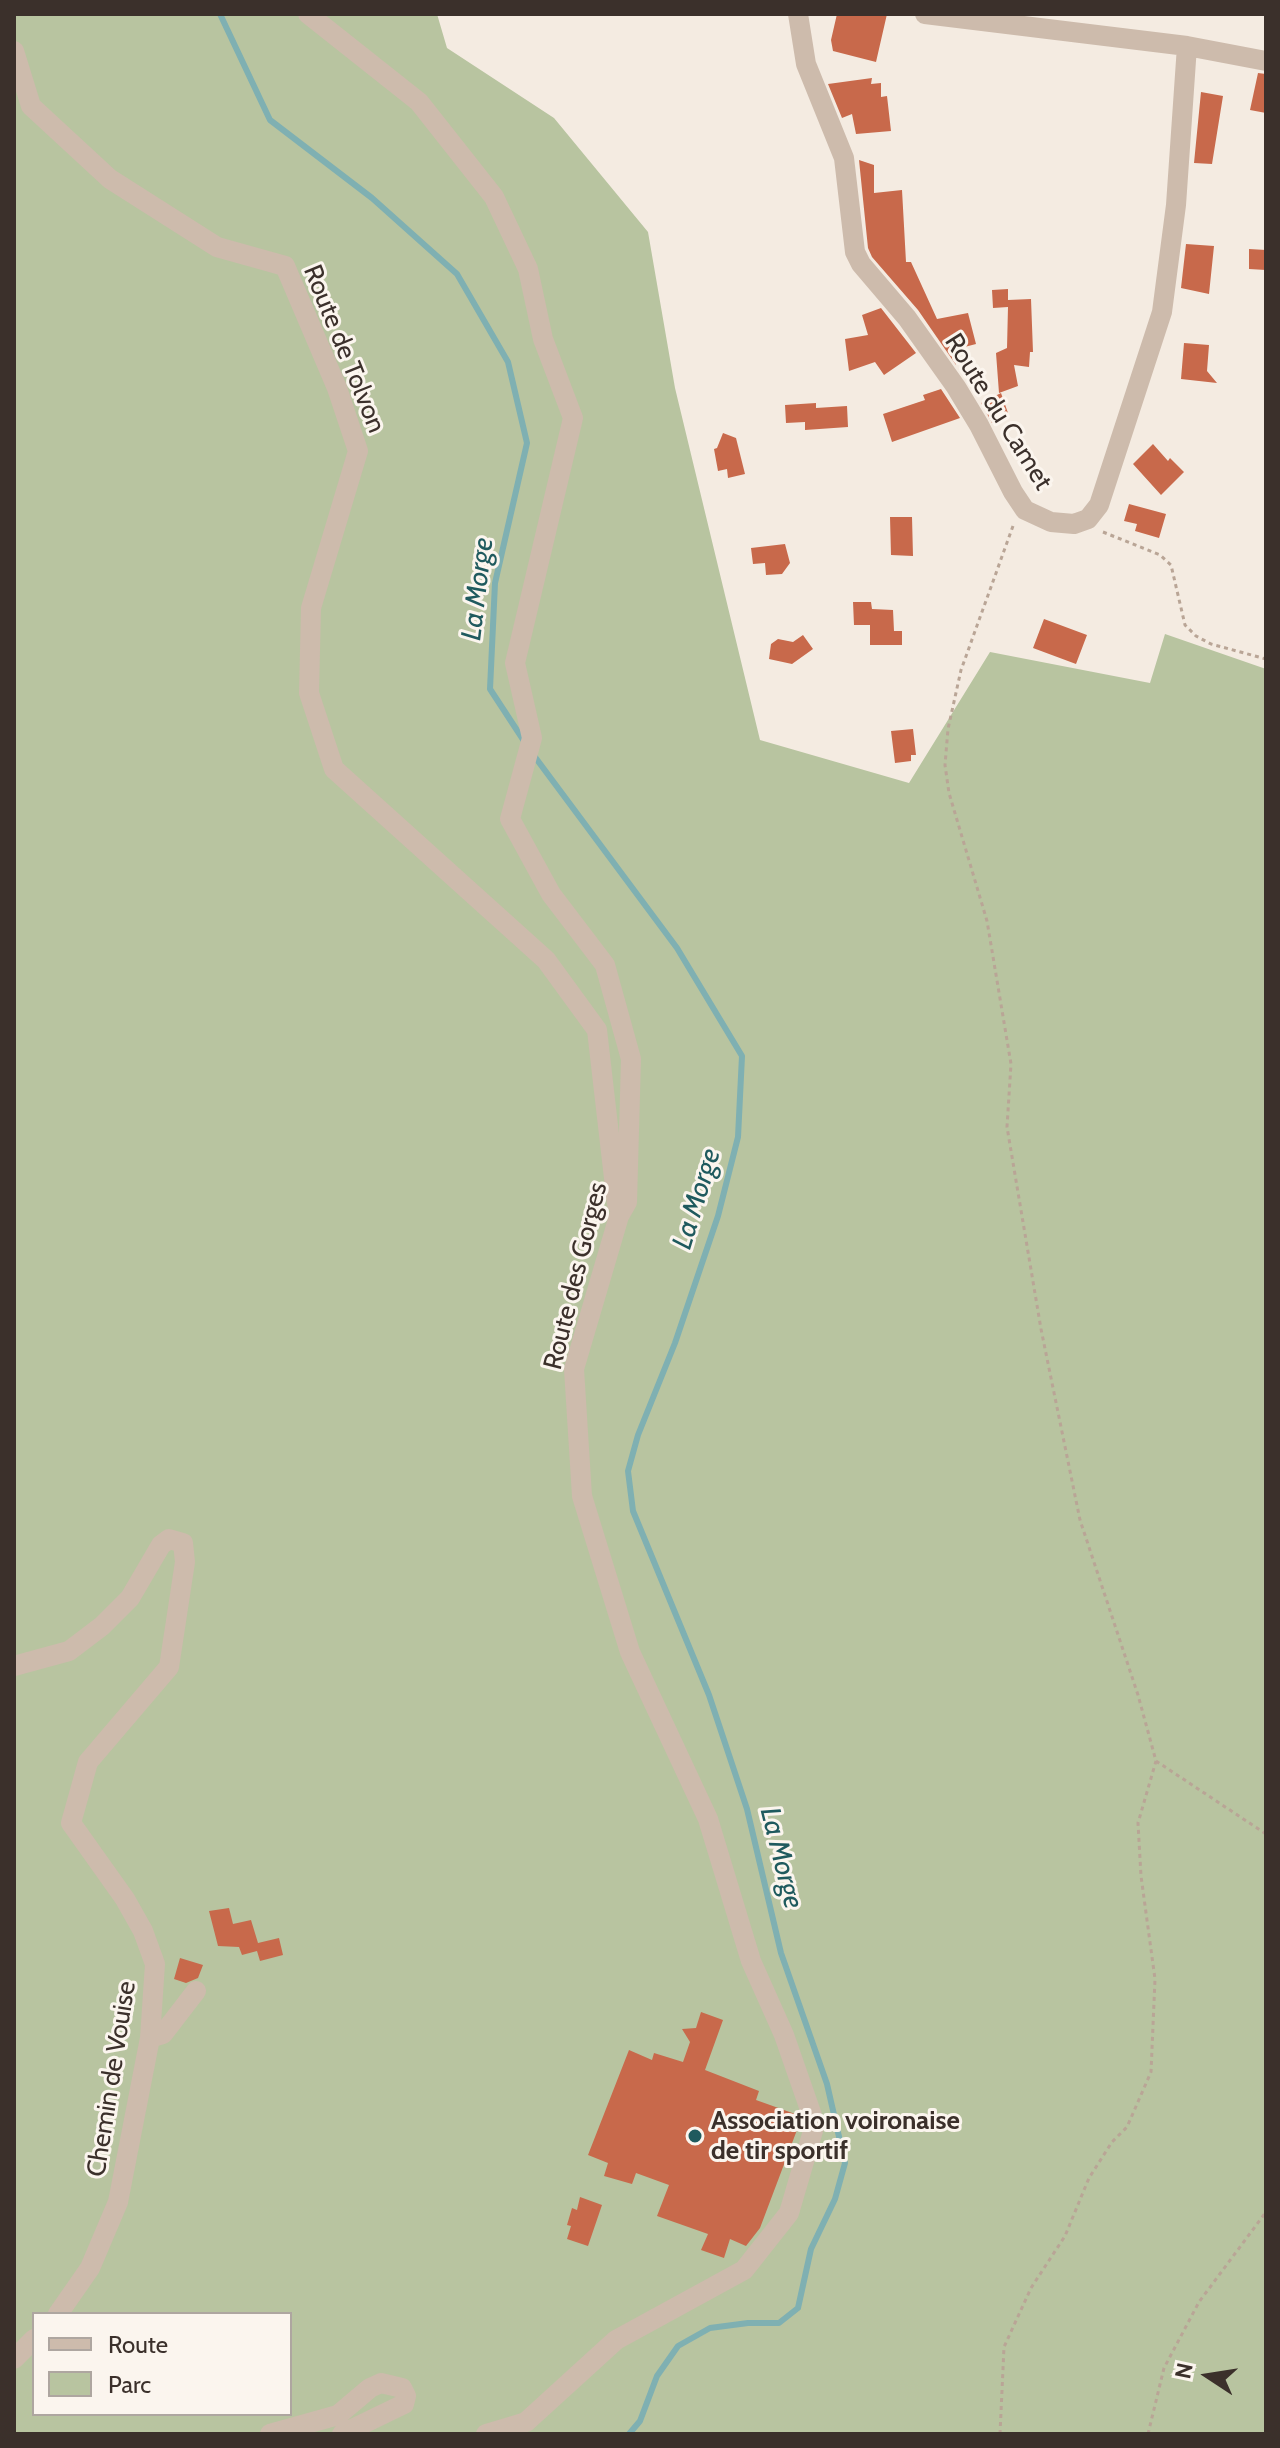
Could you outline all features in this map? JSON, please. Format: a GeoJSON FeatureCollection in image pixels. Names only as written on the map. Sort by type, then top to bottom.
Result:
{"type":"FeatureCollection","features":[{"type":"Feature","properties":{"kind":"street","name":"Route des Gorges"},"geometry":{"type":"LineString","coordinates":[[308,14],[419,102],[494,197],[528,269],[543,339],[573,418],[515,663],[532,738],[510,819],[551,894],[605,965],[631,1059],[627,1202],[619,1216],[574,1369],[582,1496],[630,1652],[708,1819],[751,1961],[784,2035],[815,2124],[789,2213],[744,2270],[616,2340],[526,2422],[486,2434]]}},
{"type":"Feature","properties":{"kind":"street","name":"Route du Camet"},"geometry":{"type":"LineString","coordinates":[[798,14],[806,64],[844,158],[855,252],[861,264],[907,318],[956,387],[1025,510],[1051,522],[1074,524],[1088,519]]}},
{"type":"Feature","properties":{"kind":"street"},"geometry":{"type":"LineString","coordinates":[[925,14],[1187,46],[1266,61]]}},
{"type":"Feature","properties":{"kind":"street"},"geometry":{"type":"LineString","coordinates":[[1088,519],[1099,505],[1162,312],[1176,205],[1187,46]]}},
{"type":"Feature","properties":{"kind":"street","name":"Route de Tolvon"},"geometry":{"type":"LineString","coordinates":[[14,51],[31,106],[110,179],[217,247],[285,266],[337,388],[358,451],[311,608],[309,693],[334,769],[546,960],[597,1030],[619,1216]]}},
{"type":"Feature","properties":{"kind":"street","name":"Chemin de Vouise"},"geometry":{"type":"LineString","coordinates":[[14,1666],[69,1651],[102,1626],[130,1598],[161,1545],[169,1539],[183,1543],[185,1562],[169,1667],[88,1762],[71,1823],[125,1899],[143,1931],[155,1964],[150,2038],[118,2202],[90,2268],[59,2312]]}},
{"type":"Feature","properties":{"kind":"street"},"geometry":{"type":"LineString","coordinates":[[150,2038],[163,2034],[196,1991]]}},
{"type":"Feature","properties":{"kind":"street"},"geometry":{"type":"LineString","coordinates":[[14,2359],[32,2341]]}},
{"type":"Feature","properties":{"kind":"street"},"geometry":{"type":"LineString","coordinates":[[270,2434],[338,2415],[370,2388],[381,2383],[402,2388],[406,2396],[404,2404],[342,2434]]}},
{"type":"Feature","properties":{"kind":"path"},"geometry":{"type":"LineString","coordinates":[[1000,2434],[1004,2347],[1031,2288],[1065,2236],[1089,2178],[1112,2142],[1127,2127],[1151,2072],[1155,1979],[1141,1876],[1138,1823],[1156,1761],[1138,1695],[1080,1520],[1041,1329],[1007,1127],[1011,1064],[987,921],[949,793],[945,765],[948,729],[961,670],[1015,519],[1025,510]]}},
{"type":"Feature","properties":{"kind":"path"},"geometry":{"type":"LineString","coordinates":[[1088,519],[1096,529],[1160,555],[1171,565],[1185,625],[1196,636],[1211,644],[1266,659]]}},
{"type":"Feature","properties":{"kind":"path"},"geometry":{"type":"LineString","coordinates":[[1156,1761],[1266,1834]]}},
{"type":"Feature","properties":{"kind":"path"},"geometry":{"type":"LineString","coordinates":[[1266,1933],[1266,1959]]}},
{"type":"Feature","properties":{"kind":"path"},"geometry":{"type":"LineString","coordinates":[[1148,2434],[1164,2368],[1199,2302],[1266,2212]]}},
{"type":"Feature","properties":{"kind":"green space"},"geometry":{"type":"Polygon","coordinates":[[[14,14],[437,14],[447,48],[554,118],[648,232],[675,388],[760,740],[909,783],[990,652],[1150,683],[1165,634],[1266,669],[1266,2434],[14,2434],[14,14]]]}},
{"type":"Feature","properties":{"kind":"building"},"geometry":{"type":"Polygon","coordinates":[[[837,14],[887,14],[876,62],[833,51],[831,40],[837,14]]]}},
{"type":"Feature","properties":{"kind":"building"},"geometry":{"type":"Polygon","coordinates":[[[1258,73],[1266,74],[1266,113],[1250,110],[1258,73]]]}},
{"type":"Feature","properties":{"kind":"building"},"geometry":{"type":"Polygon","coordinates":[[[872,78],[871,84],[881,83],[881,97],[887,96],[891,131],[856,134],[852,114],[842,118],[828,84],[872,78]]]}},
{"type":"Feature","properties":{"kind":"building"},"geometry":{"type":"Polygon","coordinates":[[[1201,92],[1223,96],[1212,164],[1194,163],[1201,92]]]}},
{"type":"Feature","properties":{"kind":"building"},"geometry":{"type":"Polygon","coordinates":[[[859,160],[874,165],[874,193],[902,190],[906,262],[911,262],[937,319],[968,313],[976,344],[953,350],[956,365],[918,310],[872,257],[868,248],[859,160]]]}},
{"type":"Feature","properties":{"kind":"building"},"geometry":{"type":"Polygon","coordinates":[[[1186,244],[1214,246],[1209,294],[1181,288],[1186,244]]]}},
{"type":"Feature","properties":{"kind":"building"},"geometry":{"type":"Polygon","coordinates":[[[1249,249],[1266,250],[1266,270],[1249,269],[1249,249]]]}},
{"type":"Feature","properties":{"kind":"building"},"geometry":{"type":"Polygon","coordinates":[[[1008,289],[1008,300],[1031,299],[1033,352],[1030,352],[1029,367],[1014,365],[1018,386],[999,393],[996,353],[1007,348],[1008,307],[993,308],[992,290],[1008,289]]]}},
{"type":"Feature","properties":{"kind":"building"},"geometry":{"type":"Polygon","coordinates":[[[881,308],[916,353],[884,375],[875,362],[849,371],[845,339],[868,335],[862,315],[881,308]]]}},
{"type":"Feature","properties":{"kind":"building"},"geometry":{"type":"Polygon","coordinates":[[[1184,343],[1209,345],[1207,371],[1217,383],[1181,379],[1184,343]]]}},
{"type":"Feature","properties":{"kind":"building"},"geometry":{"type":"Polygon","coordinates":[[[941,389],[960,418],[892,442],[883,414],[925,400],[923,395],[941,389]]]}},
{"type":"Feature","properties":{"kind":"building"},"geometry":{"type":"Polygon","coordinates":[[[1001,393],[1008,413],[992,423],[981,403],[1001,393]]]}},
{"type":"Feature","properties":{"kind":"building"},"geometry":{"type":"Polygon","coordinates":[[[816,403],[816,408],[847,406],[848,427],[805,430],[805,422],[786,423],[785,405],[816,403]]]}},
{"type":"Feature","properties":{"kind":"building"},"geometry":{"type":"Polygon","coordinates":[[[723,433],[736,438],[745,474],[728,478],[727,469],[718,471],[714,449],[723,433]]]}},
{"type":"Feature","properties":{"kind":"building"},"geometry":{"type":"Polygon","coordinates":[[[1153,444],[1168,461],[1170,458],[1184,472],[1161,495],[1133,464],[1153,444]]]}},
{"type":"Feature","properties":{"kind":"building"},"geometry":{"type":"Polygon","coordinates":[[[1129,504],[1166,514],[1159,538],[1135,531],[1137,524],[1124,521],[1129,504]]]}},
{"type":"Feature","properties":{"kind":"building"},"geometry":{"type":"Polygon","coordinates":[[[890,517],[912,517],[913,556],[891,555],[890,517]]]}},
{"type":"Feature","properties":{"kind":"building"},"geometry":{"type":"Polygon","coordinates":[[[785,544],[790,563],[782,574],[766,575],[765,563],[753,564],[751,548],[785,544]]]}},
{"type":"Feature","properties":{"kind":"building"},"geometry":{"type":"Polygon","coordinates":[[[853,602],[871,602],[872,609],[893,610],[894,631],[902,631],[902,645],[870,645],[870,625],[854,625],[853,602]]]}},
{"type":"Feature","properties":{"kind":"building"},"geometry":{"type":"Polygon","coordinates":[[[1044,619],[1087,635],[1076,664],[1033,648],[1044,619]]]}},
{"type":"Feature","properties":{"kind":"building"},"geometry":{"type":"Polygon","coordinates":[[[803,635],[813,649],[792,664],[769,659],[771,644],[778,639],[793,642],[803,635]]]}},
{"type":"Feature","properties":{"kind":"building"},"geometry":{"type":"Polygon","coordinates":[[[913,729],[916,755],[911,755],[911,761],[895,763],[891,731],[913,729]]]}},
{"type":"Feature","properties":{"kind":"building"},"geometry":{"type":"Polygon","coordinates":[[[229,1908],[233,1924],[251,1920],[258,1943],[279,1938],[283,1955],[260,1961],[257,1951],[242,1955],[239,1947],[218,1946],[209,1911],[229,1908]]]}},
{"type":"Feature","properties":{"kind":"building"},"geometry":{"type":"Polygon","coordinates":[[[180,1958],[203,1965],[198,1978],[186,1983],[174,1979],[180,1958]]]}},
{"type":"Feature","properties":{"kind":"building","name":"Association voironaise de tir sportif"},"geometry":{"type":"Polygon","coordinates":[[[701,2012],[723,2020],[705,2070],[759,2091],[756,2100],[798,2115],[800,2122],[760,2228],[746,2246],[730,2239],[724,2258],[701,2250],[708,2234],[657,2216],[669,2185],[636,2173],[632,2184],[604,2176],[608,2163],[588,2155],[629,2050],[652,2060],[654,2053],[683,2062],[690,2042],[682,2029],[696,2028],[701,2012]]]}},
{"type":"Feature","properties":{"kind":"building"},"geometry":{"type":"Polygon","coordinates":[[[580,2197],[602,2205],[588,2246],[567,2239],[572,2208],[577,2210],[580,2197]]]}},
{"type":"Feature","properties":{"kind":"waterway","name":"La Morge"},"geometry":{"type":"LineString","coordinates":[[220,14],[270,120],[372,198],[457,274],[508,362],[527,443],[495,583],[490,689],[524,741]]}},
{"type":"Feature","properties":{"kind":"waterway","name":"La Morge"},"geometry":{"type":"LineString","coordinates":[[532,753],[677,948],[742,1056],[738,1137],[718,1216],[675,1343],[638,1435],[628,1471],[633,1511],[709,1695],[747,1809],[781,1953],[827,2084],[845,2163],[835,2199],[811,2249],[798,2308],[779,2323],[710,2328],[678,2346],[657,2376],[640,2421],[629,2434]]}},
{"type":"Feature","properties":{"kind":"place","name":"Association voironaise de tir sportif"},"geometry":{"type":"Point","coordinates":[695,2136]}}]}
